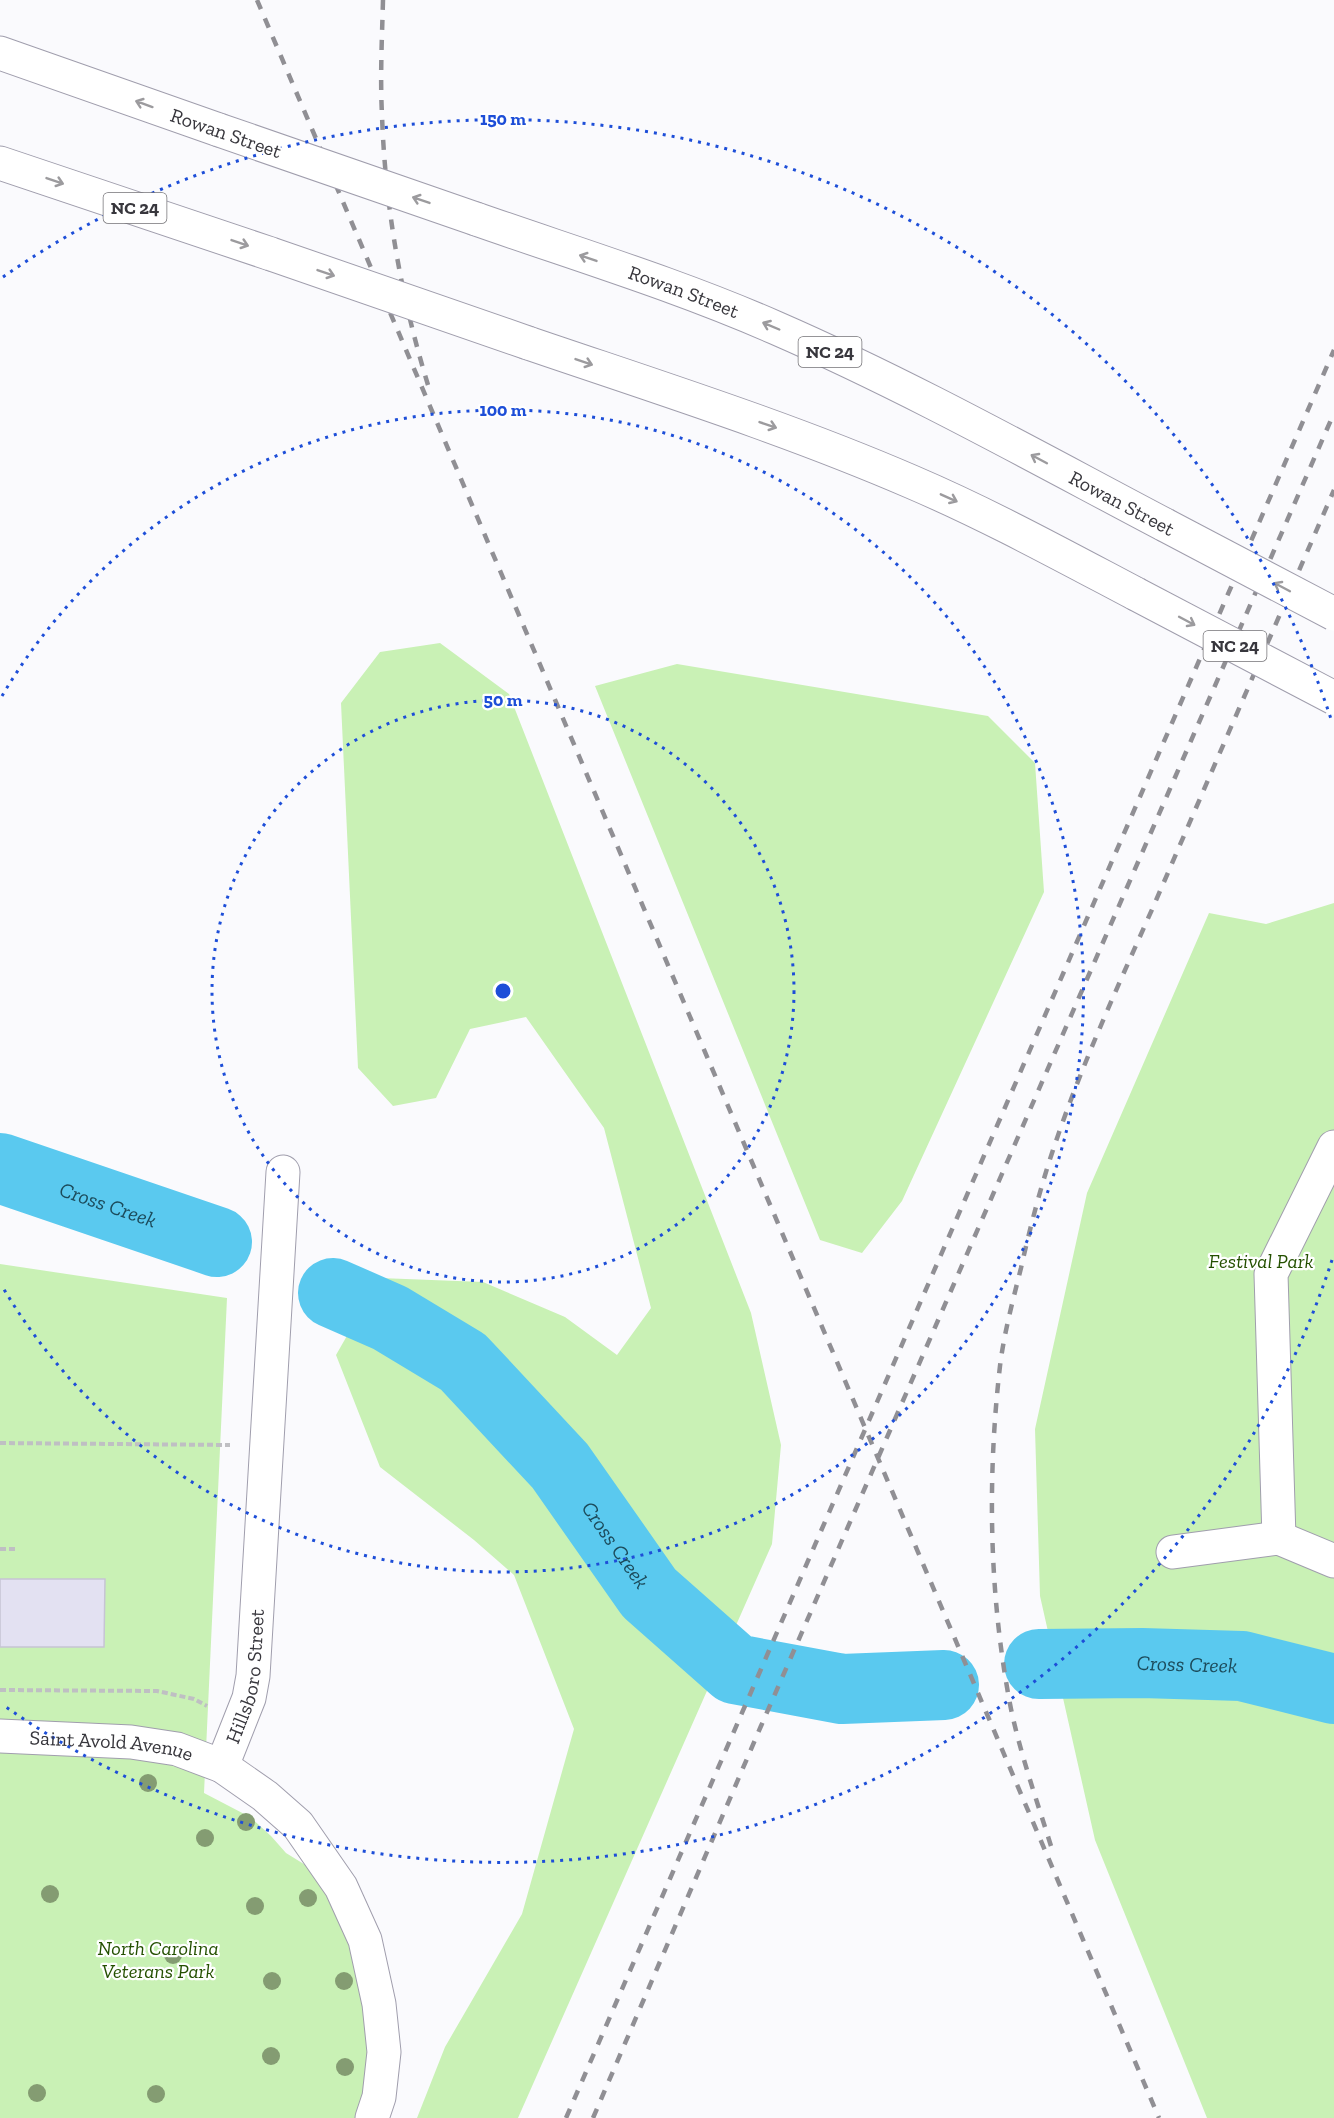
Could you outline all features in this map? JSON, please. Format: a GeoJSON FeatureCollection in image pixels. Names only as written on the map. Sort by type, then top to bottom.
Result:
{"type":"FeatureCollection","features":[{"type":"Feature","properties":{"kind":"main road","name":"Rowan Street"},"geometry":{"type":"LineString","coordinates":[[0,53],[709,300],[795,336],[893,381],[1334,614]]}},
{"type":"Feature","properties":{"kind":"main road","name":"NC 24"},"geometry":{"type":"LineString","coordinates":[[0,163],[271,254],[801,437],[858,459],[1004,525],[1334,698]]}},
{"type":"Feature","properties":{"kind":"main road"},"geometry":{"type":"LineString","coordinates":[[1279,1538],[1271,1274],[1334,1147]]}},
{"type":"Feature","properties":{"kind":"main road","name":"Hillsboro Street"},"geometry":{"type":"LineString","coordinates":[[283,1172],[253,1676],[249,1698],[222,1766],[265,1796],[298,1825],[341,1887],[364,1940],[379,2004],[384,2052],[379,2097],[372,2118]]}},
{"type":"Feature","properties":{"kind":"main road"},"geometry":{"type":"LineString","coordinates":[[1173,1552],[1279,1538],[1334,1561]]}},
{"type":"Feature","properties":{"kind":"main road","name":"Saint Avold Avenue"},"geometry":{"type":"LineString","coordinates":[[0,1736],[131,1742],[177,1749],[222,1766]]}},
{"type":"Feature","properties":{"kind":"path"},"geometry":{"type":"LineString","coordinates":[[0,1443],[267,1445]]}},
{"type":"Feature","properties":{"kind":"path"},"geometry":{"type":"LineString","coordinates":[[0,1549],[16,1549]]}},
{"type":"Feature","properties":{"kind":"path"},"geometry":{"type":"LineString","coordinates":[[0,1690],[157,1691],[194,1699],[239,1723]]}},
{"type":"Feature","properties":{"kind":"green space"},"geometry":{"type":"Polygon","coordinates":[[[440,643],[509,694],[751,1313],[781,1445],[772,1544],[518,2118],[417,2118],[445,2047],[522,1914],[574,1729],[514,1575],[474,1540],[380,1467],[336,1355],[380,1278],[483,1282],[565,1317],[617,1355],[651,1308],[604,1128],[526,1017],[470,1029],[436,1098],[393,1106],[358,1068],[341,703],[380,652],[440,643]]]}},
{"type":"Feature","properties":{"kind":"green space"},"geometry":{"type":"Polygon","coordinates":[[[677,664],[988,716],[1035,763],[1044,892],[902,1201],[862,1253],[820,1240],[595,686],[677,664]]]}},
{"type":"Feature","properties":{"kind":"green space","name":"Festival Park"},"geometry":{"type":"Polygon","coordinates":[[[1334,903],[1334,2118],[1207,2118],[1095,1840],[1040,1596],[1035,1429],[1087,1193],[1209,913],[1266,924],[1334,903]]]}},
{"type":"Feature","properties":{"kind":"green space","name":"North Carolina Veterans Park"},"geometry":{"type":"Polygon","coordinates":[[[0,1264],[227,1298],[204,1793],[250,1817],[286,1853],[341,1887],[379,2004],[367,2118],[0,2118],[0,1264]]]}},
{"type":"Feature","properties":{"kind":"building"},"geometry":{"type":"Polygon","coordinates":[[[0,1579],[105,1579],[104,1647],[0,1647],[0,1579]]]}},
{"type":"Feature","properties":{"kind":"waterway","name":"Cross Creek"},"geometry":{"type":"LineString","coordinates":[[0,1168],[217,1242]]}},
{"type":"Feature","properties":{"kind":"waterway","name":"Cross Creek"},"geometry":{"type":"LineString","coordinates":[[333,1293],[390,1318],[463,1362],[560,1466],[649,1593],[735,1669],[842,1689],[944,1685]]}},
{"type":"Feature","properties":{"kind":"waterway","name":"Cross Creek"},"geometry":{"type":"LineString","coordinates":[[1039,1664],[1142,1663],[1242,1666],[1334,1689]]}},
{"type":"Feature","properties":{"kind":"railway"},"geometry":{"type":"LineString","coordinates":[[257,0],[1159,2118]]}},
{"type":"Feature","properties":{"kind":"railway"},"geometry":{"type":"LineString","coordinates":[[383,0],[381,101],[387,183],[402,285],[428,385]]}},
{"type":"Feature","properties":{"kind":"railway"},"geometry":{"type":"LineString","coordinates":[[566,2118],[1334,350]]}},
{"type":"Feature","properties":{"kind":"railway"},"geometry":{"type":"LineString","coordinates":[[593,2118],[761,1726],[1334,413]]}},
{"type":"Feature","properties":{"kind":"railway"},"geometry":{"type":"LineString","coordinates":[[1051,1846],[1024,1761],[1011,1709],[994,1581],[993,1452],[1000,1366],[1006,1329],[1028,1238],[1053,1150],[1088,1057],[1334,490]]}}]}
